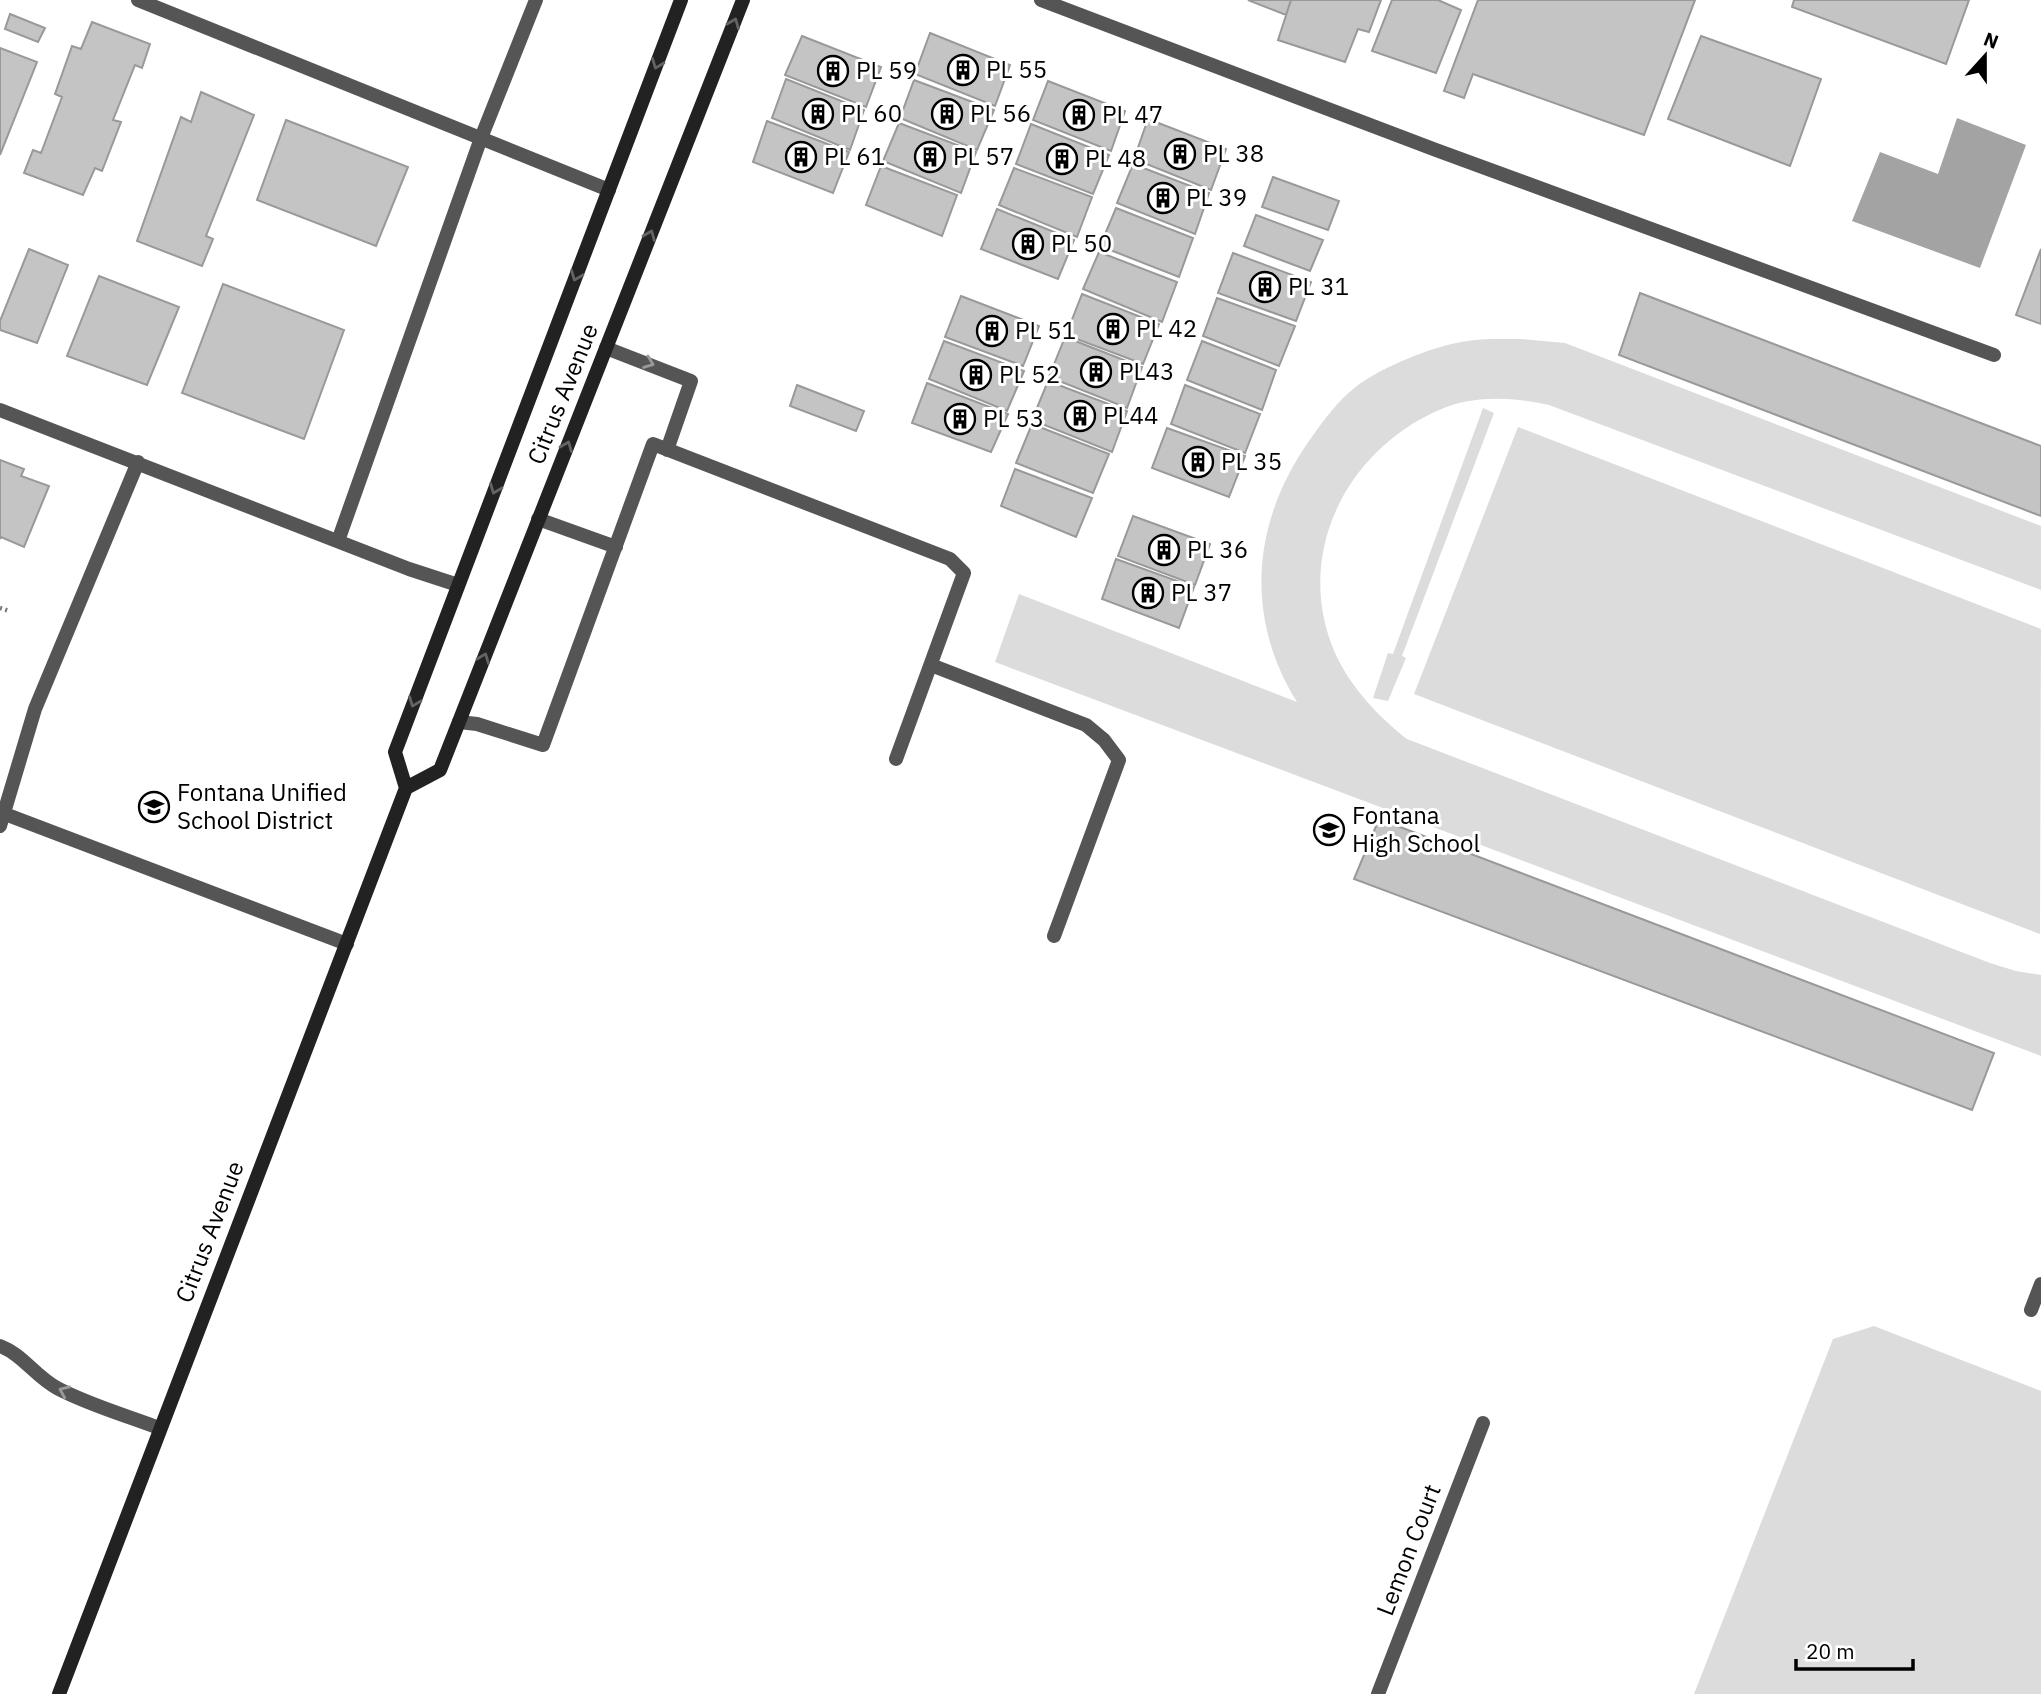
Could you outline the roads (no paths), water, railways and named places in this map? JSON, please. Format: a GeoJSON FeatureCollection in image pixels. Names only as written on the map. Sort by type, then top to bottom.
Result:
{"type":"FeatureCollection","features":[{"type":"Feature","properties":{"kind":"main road","name":"Citrus Avenue"},"geometry":{"type":"LineString","coordinates":[[59,1694],[406,788],[394,752],[681,0]]}},
{"type":"Feature","properties":{"kind":"main road","name":"Citrus Avenue"},"geometry":{"type":"LineString","coordinates":[[406,788],[440,770],[743,0]]}},
{"type":"Feature","properties":{"kind":"street"},"geometry":{"type":"LineString","coordinates":[[138,0],[609,190]]}},
{"type":"Feature","properties":{"kind":"street"},"geometry":{"type":"LineString","coordinates":[[338,541],[481,138],[536,0]]}},
{"type":"Feature","properties":{"kind":"street"},"geometry":{"type":"LineString","coordinates":[[1041,0],[1423,145],[1994,355]]}},
{"type":"Feature","properties":{"kind":"street"},"geometry":{"type":"LineString","coordinates":[[606,348],[691,380],[667,450]]}},
{"type":"Feature","properties":{"kind":"street"},"geometry":{"type":"LineString","coordinates":[[0,410],[458,585]]}},
{"type":"Feature","properties":{"kind":"street"},"geometry":{"type":"LineString","coordinates":[[459,722],[477,724],[543,746],[653,444],[950,559],[964,573],[896,759]]}},
{"type":"Feature","properties":{"kind":"street"},"geometry":{"type":"LineString","coordinates":[[138,462],[34,709],[2,820],[346,944]]}},
{"type":"Feature","properties":{"kind":"street"},"geometry":{"type":"LineString","coordinates":[[538,519],[616,547]]}},
{"type":"Feature","properties":{"kind":"street"},"geometry":{"type":"LineString","coordinates":[[931,665],[1086,725],[1104,740],[1119,760],[1054,936]]}},
{"type":"Feature","properties":{"kind":"street"},"geometry":{"type":"LineString","coordinates":[[2031,1310],[2041,1284]]}},
{"type":"Feature","properties":{"kind":"street"},"geometry":{"type":"LineString","coordinates":[[0,1346],[9,1349],[56,1388],[159,1428]]}},
{"type":"Feature","properties":{"kind":"street","name":"Lemon Court"},"geometry":{"type":"LineString","coordinates":[[1378,1694],[1483,1423]]}},
{"type":"Feature","properties":{"kind":"place","name":"PL 55"},"geometry":{"type":"Point","coordinates":[963,70]}},
{"type":"Feature","properties":{"kind":"place","name":"PL 59"},"geometry":{"type":"Point","coordinates":[833,71]}},
{"type":"Feature","properties":{"kind":"place","name":"PL 60"},"geometry":{"type":"Point","coordinates":[818,114]}},
{"type":"Feature","properties":{"kind":"place","name":"PL 56"},"geometry":{"type":"Point","coordinates":[947,114]}},
{"type":"Feature","properties":{"kind":"place","name":"PL 47"},"geometry":{"type":"Point","coordinates":[1079,115]}},
{"type":"Feature","properties":{"kind":"place","name":"PL 38"},"geometry":{"type":"Point","coordinates":[1180,154]}},
{"type":"Feature","properties":{"kind":"place","name":"PL 61"},"geometry":{"type":"Point","coordinates":[801,157]}},
{"type":"Feature","properties":{"kind":"place","name":"PL 57"},"geometry":{"type":"Point","coordinates":[930,157]}},
{"type":"Feature","properties":{"kind":"place","name":"PL 48"},"geometry":{"type":"Point","coordinates":[1062,159]}},
{"type":"Feature","properties":{"kind":"place","name":"PL 39"},"geometry":{"type":"Point","coordinates":[1163,198]}},
{"type":"Feature","properties":{"kind":"place","name":"PL 50"},"geometry":{"type":"Point","coordinates":[1028,244]}},
{"type":"Feature","properties":{"kind":"place","name":"PL 31"},"geometry":{"type":"Point","coordinates":[1265,287]}},
{"type":"Feature","properties":{"kind":"place","name":"PL 42"},"geometry":{"type":"Point","coordinates":[1113,329]}},
{"type":"Feature","properties":{"kind":"place","name":"PL 51"},"geometry":{"type":"Point","coordinates":[992,331]}},
{"type":"Feature","properties":{"kind":"place","name":"PL43"},"geometry":{"type":"Point","coordinates":[1096,372]}},
{"type":"Feature","properties":{"kind":"place","name":"PL 52"},"geometry":{"type":"Point","coordinates":[976,375]}},
{"type":"Feature","properties":{"kind":"place","name":"PL44"},"geometry":{"type":"Point","coordinates":[1080,416]}},
{"type":"Feature","properties":{"kind":"place","name":"PL 53"},"geometry":{"type":"Point","coordinates":[960,419]}},
{"type":"Feature","properties":{"kind":"place","name":"PL 35"},"geometry":{"type":"Point","coordinates":[1198,462]}},
{"type":"Feature","properties":{"kind":"place","name":"PL 36"},"geometry":{"type":"Point","coordinates":[1164,550]}},
{"type":"Feature","properties":{"kind":"place","name":"PL 37"},"geometry":{"type":"Point","coordinates":[1148,593]}},
{"type":"Feature","properties":{"kind":"place","name":"Fontana Unified School District"},"geometry":{"type":"Point","coordinates":[154,807]}},
{"type":"Feature","properties":{"kind":"place","name":"Fontana High School"},"geometry":{"type":"Point","coordinates":[1329,830]}}]}
